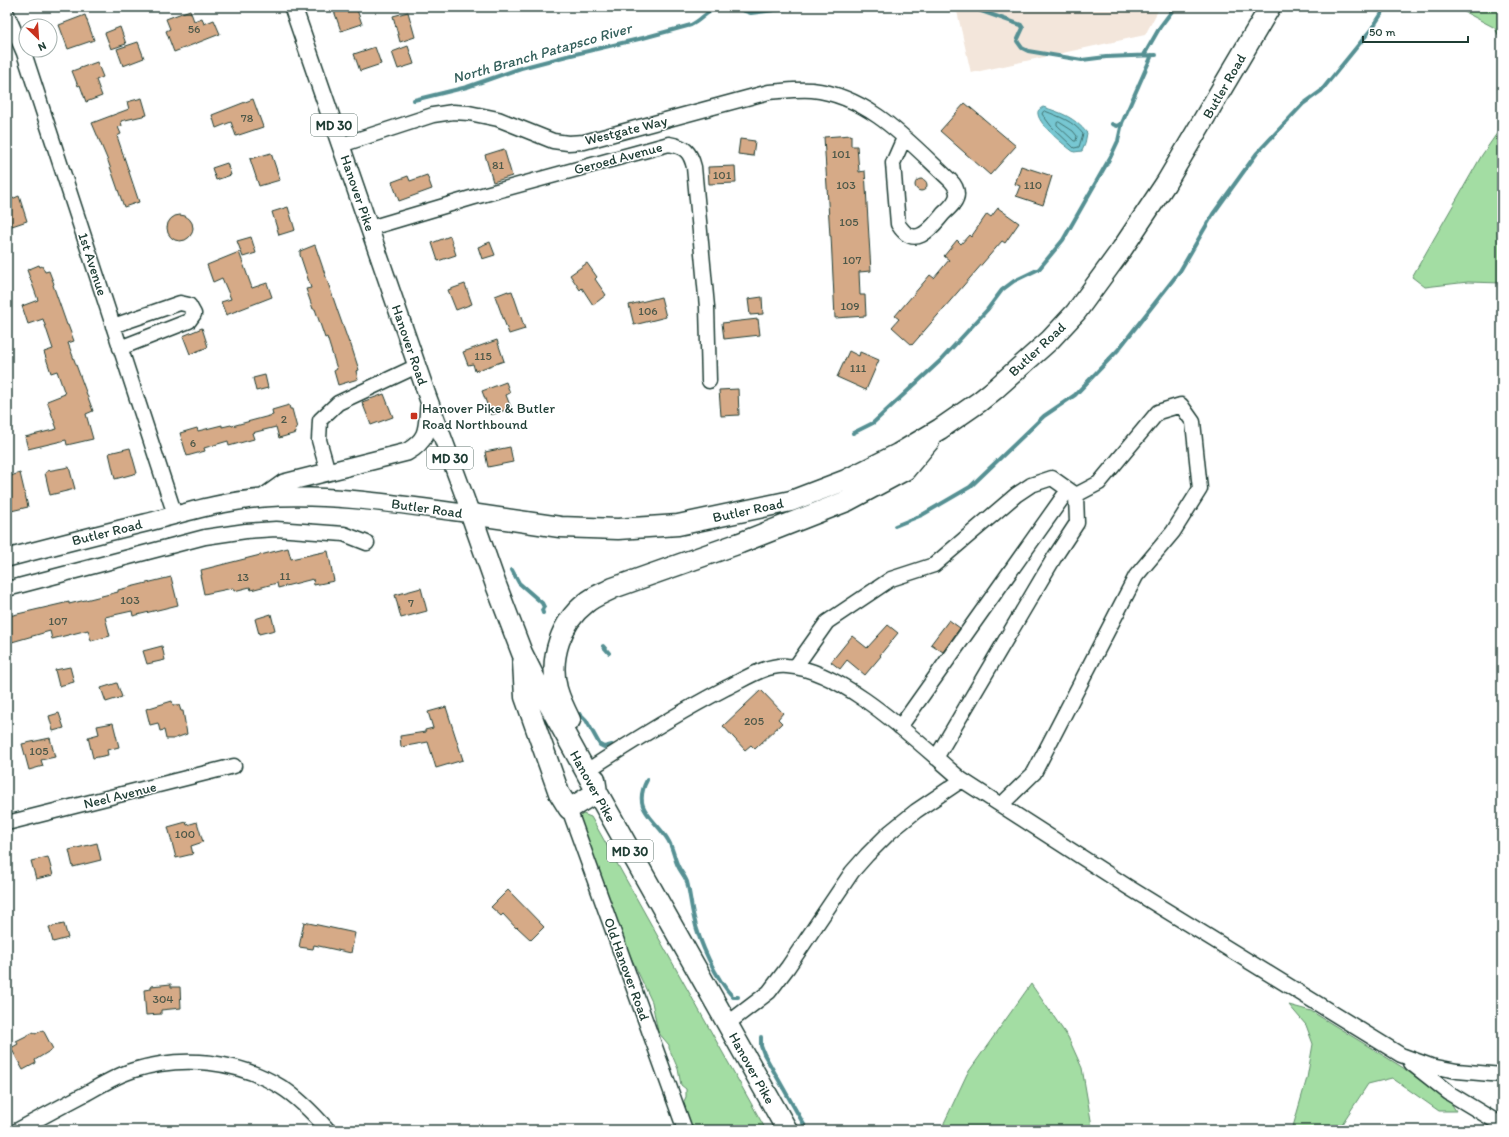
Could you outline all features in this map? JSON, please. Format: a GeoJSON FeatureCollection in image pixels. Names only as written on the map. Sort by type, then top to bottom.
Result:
{"type":"FeatureCollection","features":[{"type":"Feature","properties":{"kind":"highway","name":"Butler Road"},"geometry":{"type":"LineString","coordinates":[[471,514],[560,527],[618,529],[678,525],[791,501],[846,480],[898,454],[940,429],[994,390],[1050,340],[1076,312],[1122,249],[1166,183],[1270,7]]}},
{"type":"Feature","properties":{"kind":"highway"},"geometry":{"type":"LineString","coordinates":[[522,653],[525,697],[559,793],[569,809],[597,792],[557,688],[555,674],[559,641],[564,629],[574,615],[586,603],[613,588],[740,544],[847,501],[905,470],[940,429]]}},
{"type":"Feature","properties":{"kind":"highway","name":"Hanover Pike"},"geometry":{"type":"LineString","coordinates":[[471,514],[522,653],[589,769]]}},
{"type":"Feature","properties":{"kind":"highway","name":"Hanover Pike"},"geometry":{"type":"LineString","coordinates":[[597,792],[787,1130]]}},
{"type":"Feature","properties":{"kind":"main road","name":"Hanover Pike"},"geometry":{"type":"LineString","coordinates":[[293,7],[372,235]]}},
{"type":"Feature","properties":{"kind":"main road","name":"Hanover Road"},"geometry":{"type":"LineString","coordinates":[[372,235],[429,402],[471,514]]}},
{"type":"Feature","properties":{"kind":"main road"},"geometry":{"type":"LineString","coordinates":[[262,498],[284,483],[407,452],[422,442],[425,436],[429,402]]}},
{"type":"Feature","properties":{"kind":"main road","name":"Butler Road"},"geometry":{"type":"LineString","coordinates":[[7,558],[175,515],[240,501],[262,498],[284,497],[368,500],[471,514]]}},
{"type":"Feature","properties":{"kind":"street","name":"1st Avenue"},"geometry":{"type":"LineString","coordinates":[[7,14],[24,53],[175,515]]}},
{"type":"Feature","properties":{"kind":"street","name":"Westgate Way"},"geometry":{"type":"LineString","coordinates":[[341,145],[433,115],[453,112],[469,113],[498,119],[553,141],[568,143],[584,142],[769,92],[812,90],[854,102],[870,111],[904,138],[956,187],[957,195],[954,202],[928,232],[920,236],[912,236],[902,230],[898,224],[893,163],[904,138]]}},
{"type":"Feature","properties":{"kind":"street","name":"Geroed Avenue"},"geometry":{"type":"LineString","coordinates":[[372,235],[471,198],[669,144],[678,146],[686,150],[691,156],[694,167],[707,307],[709,381]]}},
{"type":"Feature","properties":{"kind":"street"},"geometry":{"type":"LineString","coordinates":[[113,326],[180,303],[189,305],[194,314],[189,321],[120,348]]}},
{"type":"Feature","properties":{"kind":"street"},"geometry":{"type":"LineString","coordinates":[[328,472],[319,440],[320,420],[338,403],[417,366]]}},
{"type":"Feature","properties":{"kind":"street"},"geometry":{"type":"LineString","coordinates":[[900,727],[1072,492],[1099,483],[1158,412],[1181,405],[1193,422],[1200,489],[1173,532],[1136,576],[1034,773],[1001,806]]}},
{"type":"Feature","properties":{"kind":"street"},"geometry":{"type":"LineString","coordinates":[[796,666],[827,622],[891,579],[934,566],[1016,495],[1031,485],[1052,478],[1072,492],[1076,523],[936,758]]}},
{"type":"Feature","properties":{"kind":"street"},"geometry":{"type":"LineString","coordinates":[[7,589],[205,537],[246,531],[276,529],[344,534],[367,543]]}},
{"type":"Feature","properties":{"kind":"street"},"geometry":{"type":"LineString","coordinates":[[589,769],[700,702],[756,673],[775,666],[796,666],[812,671],[840,683],[881,712],[962,780],[1001,806],[1128,888],[1401,1055],[1449,1093],[1502,1125]]}},
{"type":"Feature","properties":{"kind":"street","name":"Neel Avenue"},"geometry":{"type":"LineString","coordinates":[[7,823],[234,766]]}},
{"type":"Feature","properties":{"kind":"street"},"geometry":{"type":"LineString","coordinates":[[727,1024],[769,992],[788,967],[852,872],[867,855],[890,832],[962,780]]}},
{"type":"Feature","properties":{"kind":"street","name":"Old Hanover Road"},"geometry":{"type":"LineString","coordinates":[[569,809],[685,1130]]}},
{"type":"Feature","properties":{"kind":"street"},"geometry":{"type":"LineString","coordinates":[[1401,1055],[1431,1066],[1457,1072],[1502,1075]]}},
{"type":"Feature","properties":{"kind":"street"},"geometry":{"type":"LineString","coordinates":[[18,1130],[115,1078],[134,1070],[178,1062],[197,1061],[215,1063],[243,1070],[280,1087],[312,1112],[328,1130]]}},
{"type":"Feature","properties":{"kind":"shaded area"},"geometry":{"type":"Polygon","coordinates":[[[956,7],[1160,7],[1145,35],[971,73],[956,7]]]}},
{"type":"Feature","properties":{"kind":"green space"},"geometry":{"type":"Polygon","coordinates":[[[1421,7],[1502,7],[1502,43],[1495,28],[1459,9],[1421,9],[1421,7]]]}},
{"type":"Feature","properties":{"kind":"green space"},"geometry":{"type":"Polygon","coordinates":[[[1502,126],[1502,283],[1468,282],[1425,287],[1412,277],[1482,155],[1502,126]]]}},
{"type":"Feature","properties":{"kind":"green space"},"geometry":{"type":"Polygon","coordinates":[[[583,814],[591,817],[766,1130],[693,1130],[683,1103],[686,1097],[686,1089],[681,1085],[678,1069],[669,1045],[658,1032],[652,1002],[628,951],[584,831],[580,817],[583,814]]]}},
{"type":"Feature","properties":{"kind":"green space"},"geometry":{"type":"Polygon","coordinates":[[[1031,984],[1068,1037],[1082,1068],[1092,1126],[1090,1130],[944,1130],[944,1123],[967,1074],[1031,984]]]}},
{"type":"Feature","properties":{"kind":"green space"},"geometry":{"type":"Polygon","coordinates":[[[1289,1005],[1311,1011],[1402,1067],[1451,1103],[1456,1111],[1439,1111],[1392,1078],[1368,1084],[1338,1130],[1292,1130],[1307,1078],[1313,1044],[1306,1025],[1289,1005]]]}},
{"type":"Feature","properties":{"kind":"water"},"geometry":{"type":"Polygon","coordinates":[[[1043,107],[1067,116],[1087,133],[1082,151],[1074,152],[1047,129],[1039,119],[1038,114],[1039,110],[1043,107]]]}},
{"type":"Feature","properties":{"kind":"building"},"geometry":{"type":"Polygon","coordinates":[[[345,7],[356,7],[362,24],[341,31],[334,11],[345,7]]]}},
{"type":"Feature","properties":{"kind":"building"},"geometry":{"type":"Polygon","coordinates":[[[190,10],[194,21],[202,18],[204,24],[214,20],[220,34],[174,52],[166,31],[170,29],[166,19],[190,10]]]}},
{"type":"Feature","properties":{"kind":"building"},"geometry":{"type":"Polygon","coordinates":[[[408,12],[415,37],[400,42],[393,16],[408,12]]]}},
{"type":"Feature","properties":{"kind":"building"},"geometry":{"type":"Polygon","coordinates":[[[85,15],[94,40],[68,49],[59,25],[85,15]]]}},
{"type":"Feature","properties":{"kind":"building"},"geometry":{"type":"Polygon","coordinates":[[[120,27],[126,44],[111,49],[105,33],[120,27]]]}},
{"type":"Feature","properties":{"kind":"building"},"geometry":{"type":"Polygon","coordinates":[[[138,42],[144,58],[123,66],[117,49],[138,42]]]}},
{"type":"Feature","properties":{"kind":"building"},"geometry":{"type":"Polygon","coordinates":[[[408,46],[414,64],[398,69],[392,52],[408,46]]]}},
{"type":"Feature","properties":{"kind":"building"},"geometry":{"type":"Polygon","coordinates":[[[375,47],[381,64],[360,71],[354,54],[375,47]]]}},
{"type":"Feature","properties":{"kind":"building"},"geometry":{"type":"Polygon","coordinates":[[[97,62],[103,77],[96,80],[102,96],[86,102],[80,85],[78,86],[72,71],[97,62]]]}},
{"type":"Feature","properties":{"kind":"building"},"geometry":{"type":"Polygon","coordinates":[[[142,98],[147,115],[121,121],[122,126],[118,127],[121,134],[117,136],[139,202],[124,207],[108,161],[92,123],[129,109],[127,102],[142,98]]]}},
{"type":"Feature","properties":{"kind":"building"},"geometry":{"type":"Polygon","coordinates":[[[253,99],[263,127],[236,136],[231,122],[216,128],[212,115],[253,99]]]}},
{"type":"Feature","properties":{"kind":"building"},"geometry":{"type":"Polygon","coordinates":[[[965,103],[1016,146],[990,175],[940,131],[965,103]]]}},
{"type":"Feature","properties":{"kind":"building"},"geometry":{"type":"Polygon","coordinates":[[[851,135],[851,146],[857,146],[859,172],[865,171],[871,271],[859,272],[860,295],[865,295],[866,316],[835,318],[824,137],[851,135]]]}},
{"type":"Feature","properties":{"kind":"building"},"geometry":{"type":"Polygon","coordinates":[[[740,139],[755,141],[753,156],[738,154],[740,139]]]}},
{"type":"Feature","properties":{"kind":"building"},"geometry":{"type":"Polygon","coordinates":[[[504,149],[512,176],[493,182],[485,155],[504,149]]]}},
{"type":"Feature","properties":{"kind":"building"},"geometry":{"type":"Polygon","coordinates":[[[271,153],[280,180],[259,186],[250,159],[271,153]]]}},
{"type":"Feature","properties":{"kind":"building"},"geometry":{"type":"Polygon","coordinates":[[[227,163],[231,175],[216,180],[212,168],[227,163]]]}},
{"type":"Feature","properties":{"kind":"building"},"geometry":{"type":"Polygon","coordinates":[[[735,166],[736,183],[709,184],[708,167],[735,166]]]}},
{"type":"Feature","properties":{"kind":"building"},"geometry":{"type":"Polygon","coordinates":[[[1021,166],[1052,176],[1043,205],[1016,196],[1020,186],[1015,184],[1021,166]]]}},
{"type":"Feature","properties":{"kind":"building"},"geometry":{"type":"Polygon","coordinates":[[[427,175],[432,189],[399,201],[392,182],[408,176],[410,181],[427,175]]]}},
{"type":"Feature","properties":{"kind":"building"},"geometry":{"type":"Polygon","coordinates":[[[923,179],[926,180],[926,190],[919,191],[916,190],[915,183],[916,180],[923,179]]]}},
{"type":"Feature","properties":{"kind":"building"},"geometry":{"type":"Polygon","coordinates":[[[19,196],[27,221],[12,226],[7,212],[7,201],[19,196]]]}},
{"type":"Feature","properties":{"kind":"building"},"geometry":{"type":"Polygon","coordinates":[[[288,207],[295,230],[279,235],[272,212],[288,207]]]}},
{"type":"Feature","properties":{"kind":"building"},"geometry":{"type":"Polygon","coordinates":[[[998,208],[1019,223],[1005,243],[1002,241],[912,345],[892,327],[899,319],[895,316],[930,275],[934,278],[949,260],[944,256],[957,240],[961,244],[969,235],[971,237],[987,214],[991,217],[998,208]]]}},
{"type":"Feature","properties":{"kind":"building"},"geometry":{"type":"Polygon","coordinates":[[[180,215],[189,219],[193,228],[189,237],[180,241],[171,237],[167,228],[171,219],[180,215]]]}},
{"type":"Feature","properties":{"kind":"building"},"geometry":{"type":"Polygon","coordinates":[[[450,236],[456,255],[438,261],[432,243],[450,236]]]}},
{"type":"Feature","properties":{"kind":"building"},"geometry":{"type":"Polygon","coordinates":[[[251,237],[256,253],[243,257],[237,241],[251,237]]]}},
{"type":"Feature","properties":{"kind":"building"},"geometry":{"type":"Polygon","coordinates":[[[490,242],[495,255],[482,259],[478,247],[490,242]]]}},
{"type":"Feature","properties":{"kind":"building"},"geometry":{"type":"Polygon","coordinates":[[[315,245],[359,370],[356,371],[358,379],[338,385],[334,371],[337,369],[327,337],[325,338],[306,289],[311,288],[300,255],[300,251],[315,245]]]}},
{"type":"Feature","properties":{"kind":"building"},"geometry":{"type":"Polygon","coordinates":[[[239,252],[252,288],[267,283],[272,297],[226,315],[221,302],[231,299],[222,278],[213,282],[207,265],[239,252]]]}},
{"type":"Feature","properties":{"kind":"building"},"geometry":{"type":"Polygon","coordinates":[[[587,263],[597,277],[595,279],[606,295],[593,305],[582,288],[580,290],[570,275],[587,263]]]}},
{"type":"Feature","properties":{"kind":"building"},"geometry":{"type":"Polygon","coordinates":[[[39,265],[40,267],[42,266],[45,272],[49,271],[67,325],[74,341],[68,343],[93,411],[86,414],[93,439],[67,445],[66,440],[28,449],[25,437],[57,429],[47,401],[65,394],[57,371],[51,373],[44,352],[53,349],[43,319],[28,324],[22,306],[38,300],[27,270],[39,265]]]}},
{"type":"Feature","properties":{"kind":"building"},"geometry":{"type":"Polygon","coordinates":[[[465,284],[472,304],[456,310],[448,290],[465,284]]]}},
{"type":"Feature","properties":{"kind":"building"},"geometry":{"type":"Polygon","coordinates":[[[512,291],[525,329],[509,334],[495,296],[512,291]]]}},
{"type":"Feature","properties":{"kind":"building"},"geometry":{"type":"Polygon","coordinates":[[[661,297],[666,317],[634,325],[629,305],[661,297]]]}},
{"type":"Feature","properties":{"kind":"building"},"geometry":{"type":"Polygon","coordinates":[[[762,297],[763,314],[750,315],[748,299],[762,297]]]}},
{"type":"Feature","properties":{"kind":"building"},"geometry":{"type":"Polygon","coordinates":[[[758,319],[760,335],[724,339],[722,323],[758,319]]]}},
{"type":"Feature","properties":{"kind":"building"},"geometry":{"type":"Polygon","coordinates":[[[202,328],[208,347],[190,354],[183,336],[202,328]]]}},
{"type":"Feature","properties":{"kind":"building"},"geometry":{"type":"Polygon","coordinates":[[[497,340],[504,361],[475,371],[473,364],[468,365],[463,352],[497,340]]]}},
{"type":"Feature","properties":{"kind":"building"},"geometry":{"type":"Polygon","coordinates":[[[849,351],[859,356],[860,352],[879,360],[866,390],[837,377],[849,351]]]}},
{"type":"Feature","properties":{"kind":"building"},"geometry":{"type":"Polygon","coordinates":[[[265,375],[268,388],[256,391],[253,378],[265,375]]]}},
{"type":"Feature","properties":{"kind":"building"},"geometry":{"type":"Polygon","coordinates":[[[506,382],[510,393],[506,395],[511,408],[491,415],[482,391],[506,382]]]}},
{"type":"Feature","properties":{"kind":"building"},"geometry":{"type":"Polygon","coordinates":[[[738,389],[739,415],[721,416],[719,390],[738,389]]]}},
{"type":"Feature","properties":{"kind":"building"},"geometry":{"type":"Polygon","coordinates":[[[384,394],[393,417],[371,425],[362,402],[384,394]]]}},
{"type":"Feature","properties":{"kind":"building"},"geometry":{"type":"Polygon","coordinates":[[[289,405],[290,409],[292,409],[297,428],[295,428],[296,433],[279,438],[276,427],[252,433],[254,439],[229,446],[228,441],[204,448],[205,451],[187,456],[180,433],[197,428],[198,431],[222,425],[222,427],[232,426],[273,415],[272,410],[289,405]]]}},
{"type":"Feature","properties":{"kind":"building"},"geometry":{"type":"Polygon","coordinates":[[[510,447],[513,462],[488,467],[485,452],[510,447]]]}},
{"type":"Feature","properties":{"kind":"building"},"geometry":{"type":"Polygon","coordinates":[[[130,448],[137,473],[115,479],[109,453],[130,448]]]}},
{"type":"Feature","properties":{"kind":"building"},"geometry":{"type":"Polygon","coordinates":[[[69,467],[75,489],[50,495],[45,473],[47,471],[69,467]]]}},
{"type":"Feature","properties":{"kind":"building"},"geometry":{"type":"Polygon","coordinates":[[[20,473],[28,507],[7,512],[7,477],[20,473]]]}},
{"type":"Feature","properties":{"kind":"building"},"geometry":{"type":"Polygon","coordinates":[[[288,548],[291,559],[328,551],[334,581],[314,585],[313,579],[278,588],[277,583],[251,590],[250,587],[234,591],[233,588],[204,594],[200,575],[202,575],[201,570],[288,548]]]}},
{"type":"Feature","properties":{"kind":"building"},"geometry":{"type":"Polygon","coordinates":[[[171,577],[178,605],[133,616],[132,611],[105,617],[110,636],[91,641],[88,630],[52,639],[50,631],[12,642],[7,624],[10,622],[9,616],[69,602],[69,604],[171,577]]]}},
{"type":"Feature","properties":{"kind":"building"},"geometry":{"type":"Polygon","coordinates":[[[421,588],[427,611],[401,618],[395,595],[421,588]]]}},
{"type":"Feature","properties":{"kind":"building"},"geometry":{"type":"Polygon","coordinates":[[[271,614],[275,630],[259,634],[255,619],[271,614]]]}},
{"type":"Feature","properties":{"kind":"building"},"geometry":{"type":"Polygon","coordinates":[[[949,620],[960,628],[943,652],[931,644],[949,620]]]}},
{"type":"Feature","properties":{"kind":"building"},"geometry":{"type":"Polygon","coordinates":[[[888,625],[898,633],[865,675],[847,660],[840,669],[831,662],[852,636],[867,648],[888,625]]]}},
{"type":"Feature","properties":{"kind":"building"},"geometry":{"type":"Polygon","coordinates":[[[162,646],[165,660],[147,664],[143,651],[162,646]]]}},
{"type":"Feature","properties":{"kind":"building"},"geometry":{"type":"Polygon","coordinates":[[[70,667],[74,682],[59,686],[55,670],[70,667]]]}},
{"type":"Feature","properties":{"kind":"building"},"geometry":{"type":"Polygon","coordinates":[[[117,683],[122,697],[106,702],[101,688],[117,683]]]}},
{"type":"Feature","properties":{"kind":"building"},"geometry":{"type":"Polygon","coordinates":[[[761,690],[783,713],[778,719],[782,723],[755,749],[751,745],[745,750],[723,726],[761,690]]]}},
{"type":"Feature","properties":{"kind":"building"},"geometry":{"type":"Polygon","coordinates":[[[172,701],[173,705],[179,705],[181,711],[183,711],[187,734],[173,739],[166,739],[164,730],[160,731],[158,723],[150,725],[146,709],[172,701]]]}},
{"type":"Feature","properties":{"kind":"building"},"geometry":{"type":"Polygon","coordinates":[[[446,707],[463,760],[436,768],[428,742],[401,747],[400,736],[425,732],[425,730],[433,728],[428,712],[446,707]]]}},
{"type":"Feature","properties":{"kind":"building"},"geometry":{"type":"Polygon","coordinates":[[[59,713],[64,728],[53,731],[49,716],[59,713]]]}},
{"type":"Feature","properties":{"kind":"building"},"geometry":{"type":"Polygon","coordinates":[[[113,723],[119,747],[107,750],[108,755],[93,758],[88,737],[99,734],[97,726],[113,723]]]}},
{"type":"Feature","properties":{"kind":"building"},"geometry":{"type":"Polygon","coordinates":[[[50,738],[55,757],[41,760],[43,766],[29,770],[22,744],[50,738]]]}},
{"type":"Feature","properties":{"kind":"building"},"geometry":{"type":"Polygon","coordinates":[[[186,822],[187,825],[197,822],[203,842],[191,846],[193,854],[176,858],[168,827],[186,822]]]}},
{"type":"Feature","properties":{"kind":"building"},"geometry":{"type":"Polygon","coordinates":[[[97,843],[101,860],[73,867],[69,850],[97,843]]]}},
{"type":"Feature","properties":{"kind":"building"},"geometry":{"type":"Polygon","coordinates":[[[48,857],[53,875],[36,879],[31,861],[48,857]]]}},
{"type":"Feature","properties":{"kind":"building"},"geometry":{"type":"Polygon","coordinates":[[[508,890],[544,927],[531,940],[517,927],[516,928],[503,914],[501,916],[491,907],[508,890]]]}},
{"type":"Feature","properties":{"kind":"building"},"geometry":{"type":"Polygon","coordinates":[[[304,922],[355,933],[351,953],[314,945],[313,949],[299,947],[304,922]]]}},
{"type":"Feature","properties":{"kind":"building"},"geometry":{"type":"Polygon","coordinates":[[[64,924],[68,938],[53,942],[49,927],[64,924]]]}},
{"type":"Feature","properties":{"kind":"building"},"geometry":{"type":"Polygon","coordinates":[[[171,984],[171,987],[180,987],[181,1008],[161,1010],[161,1014],[146,1015],[144,990],[151,989],[151,986],[171,984]]]}},
{"type":"Feature","properties":{"kind":"building"},"geometry":{"type":"Polygon","coordinates":[[[43,1030],[53,1049],[35,1060],[36,1063],[23,1070],[11,1048],[18,1044],[16,1041],[34,1032],[35,1034],[43,1030]]]}},
{"type":"Feature","properties":{"kind":"waterway","name":"North Branch Patapsco River"},"geometry":{"type":"LineString","coordinates":[[414,100],[467,87],[521,68],[691,25],[711,10],[719,7]]}},
{"type":"Feature","properties":{"kind":"waterway","name":"North Branch Patapsco River"},"geometry":{"type":"LineString","coordinates":[[734,7],[751,13],[798,7]]}},
{"type":"Feature","properties":{"kind":"waterway","name":"North Branch Patapsco River"},"geometry":{"type":"LineString","coordinates":[[970,7],[1021,25],[1023,28],[1017,41],[1022,48],[1028,51],[1082,60],[1106,57],[1156,55]]}},
{"type":"Feature","properties":{"kind":"waterway"},"geometry":{"type":"LineString","coordinates":[[1144,55],[1160,27],[1175,7]]}},
{"type":"Feature","properties":{"kind":"waterway"},"geometry":{"type":"LineString","coordinates":[[895,526],[922,515],[970,487],[1044,416],[1075,395],[1118,350],[1180,271],[1213,214],[1257,153],[1303,104],[1321,91],[1373,27],[1386,7]]}},
{"type":"Feature","properties":{"kind":"waterway"},"geometry":{"type":"LineString","coordinates":[[853,433],[873,423],[940,361],[987,310],[1002,290],[1014,281],[1039,269],[1063,240],[1111,156],[1118,141],[1122,123],[1152,55]]}},
{"type":"Feature","properties":{"kind":"waterway"},"geometry":{"type":"LineString","coordinates":[[1112,124],[1117,126],[1122,123]]}},
{"type":"Feature","properties":{"kind":"waterway"},"geometry":{"type":"LineString","coordinates":[[512,570],[519,583],[542,603],[544,607],[542,610],[543,613]]}},
{"type":"Feature","properties":{"kind":"waterway"},"geometry":{"type":"LineString","coordinates":[[603,646],[609,653]]}},
{"type":"Feature","properties":{"kind":"waterway"},"geometry":{"type":"LineString","coordinates":[[580,714],[586,720],[600,745],[604,747],[612,745]]}},
{"type":"Feature","properties":{"kind":"waterway"},"geometry":{"type":"LineString","coordinates":[[647,780],[643,790],[643,806],[651,819],[668,840],[675,860],[686,880],[696,928],[709,960],[720,980],[733,997],[738,997]]}},
{"type":"Feature","properties":{"kind":"waterway"},"geometry":{"type":"LineString","coordinates":[[761,1037],[761,1046],[764,1054],[807,1130]]}},
{"type":"Feature","properties":{"kind":"place","name":"Hanover Pike & Butler Road Northbound"},"geometry":{"type":"Point","coordinates":[414,416]}}]}
